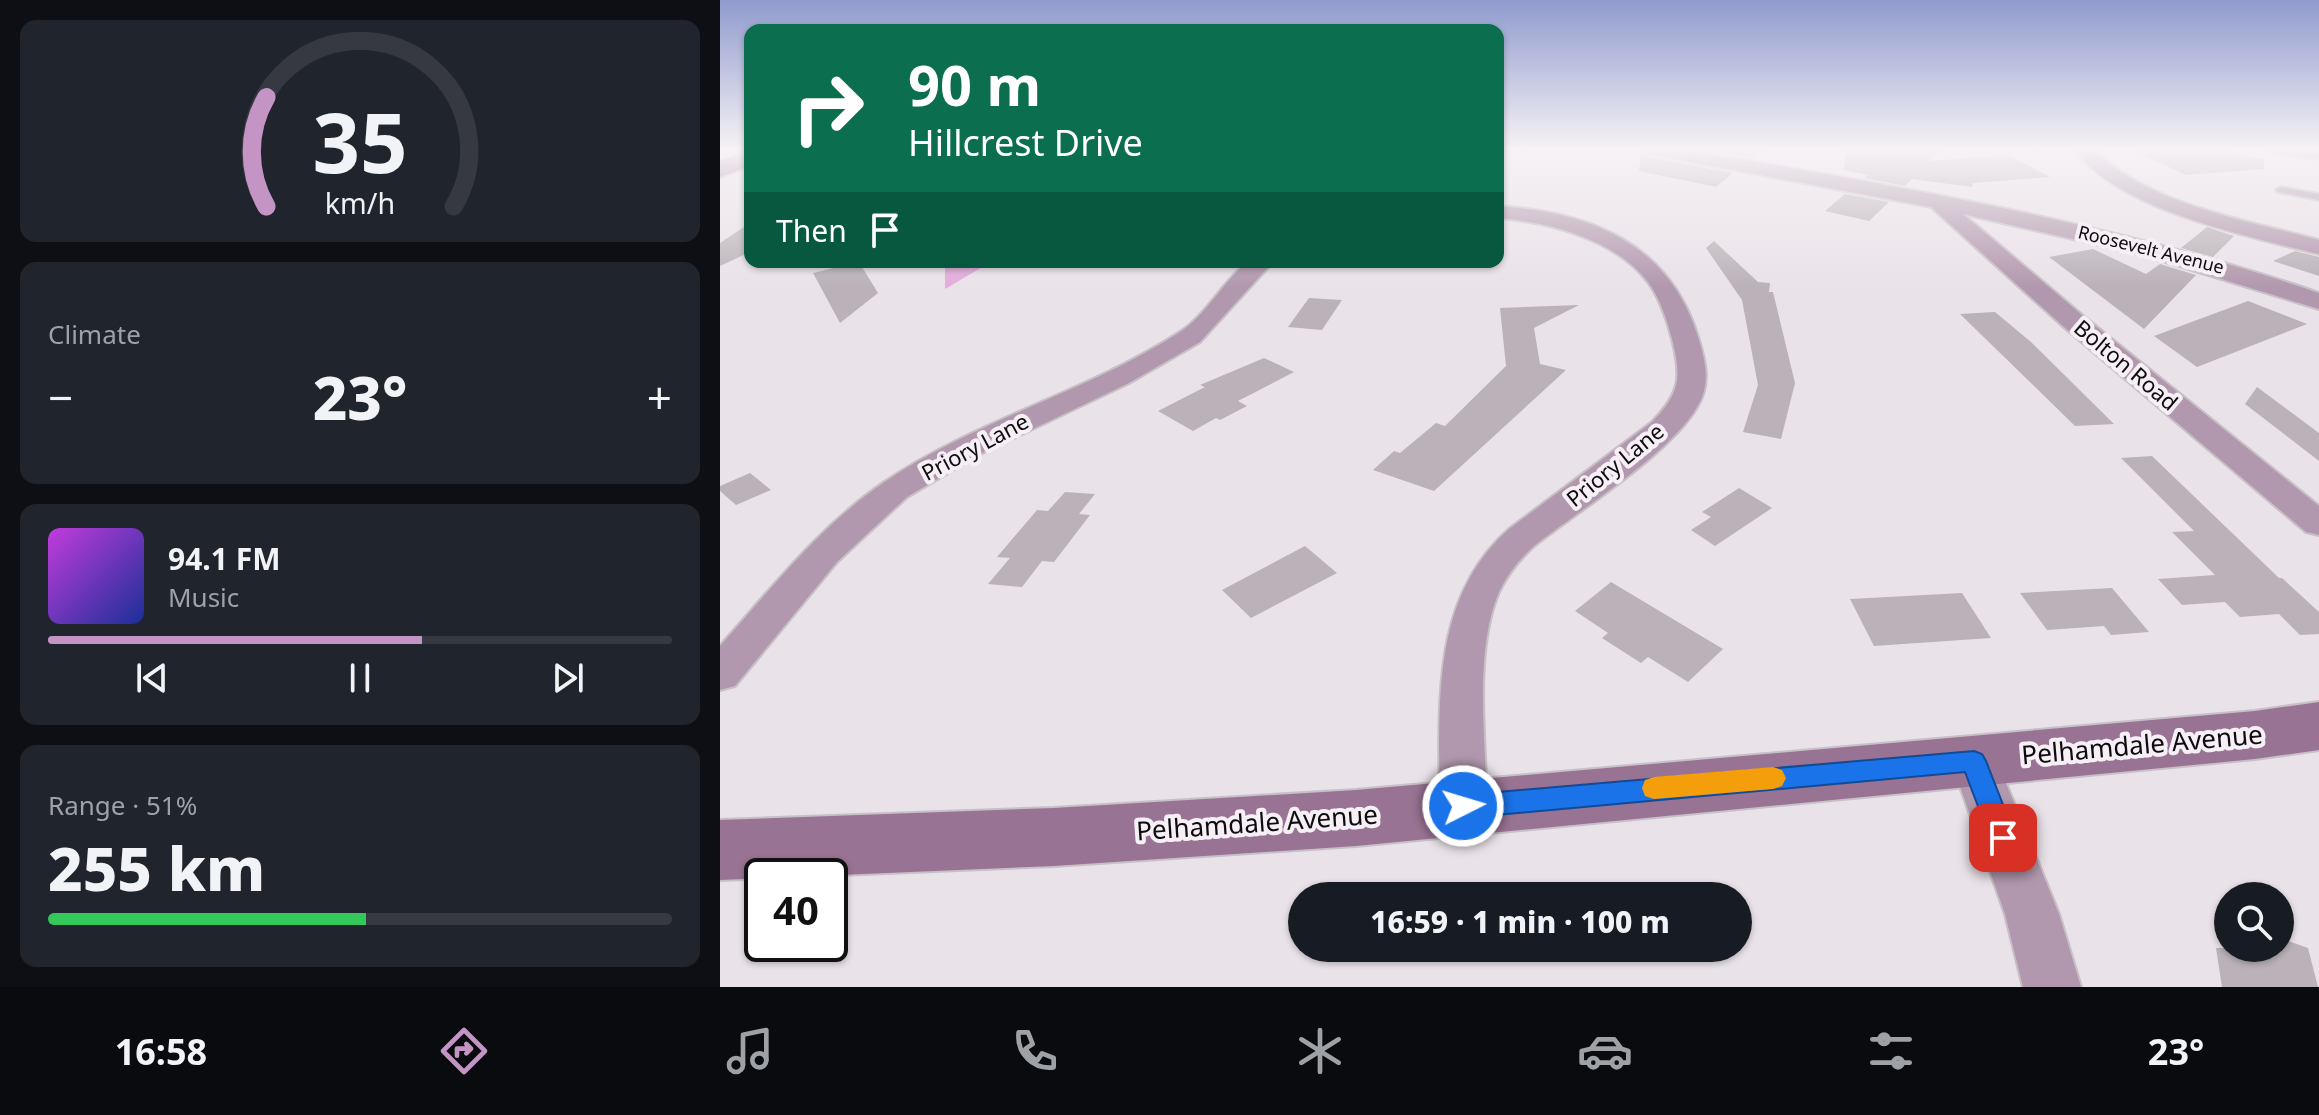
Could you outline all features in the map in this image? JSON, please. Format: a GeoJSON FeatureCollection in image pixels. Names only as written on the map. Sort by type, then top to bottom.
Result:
{"type":"FeatureCollection","features":[{"type":"Feature","properties":{"kind":"street","name":"Roosevelt Avenue"},"geometry":{"type":"LineString","coordinates":[[1902,195],[2101,236],[2208,264],[2319,301]]}},
{"type":"Feature","properties":{"kind":"street"},"geometry":{"type":"LineString","coordinates":[[2154,195],[2319,247]]}},
{"type":"Feature","properties":{"kind":"street","name":"Bolton Road"},"geometry":{"type":"LineString","coordinates":[[1937,202],[2073,321],[2319,524]]}},
{"type":"Feature","properties":{"kind":"street","name":"Priory Lane"},"geometry":{"type":"LineString","coordinates":[[1463,806],[1466,640],[1479,593],[1504,554],[1667,424],[1683,409],[1692,391],[1690,362],[1674,305],[1660,281],[1642,262],[1608,241],[1575,228],[1531,216],[1504,213]]}},
{"type":"Feature","properties":{"kind":"street","name":"Priory Lane"},"geometry":{"type":"LineString","coordinates":[[720,674],[830,549],[895,491],[978,443],[1174,347],[1209,321],[1244,275],[1253,268]]}},
{"type":"Feature","properties":{"kind":"street","name":"Pelhamdale Avenue"},"geometry":{"type":"LineString","coordinates":[[720,850],[1054,837],[1356,818],[2255,735],[2319,726]]}},
{"type":"Feature","properties":{"kind":"street"},"geometry":{"type":"LineString","coordinates":[[1974,761],[2032,914],[2052,987]]}},
{"type":"Feature","properties":{"kind":"shaded area"},"geometry":{"type":"Polygon","coordinates":[[[945,268],[981,268],[945,289],[945,268]]]}},
{"type":"Feature","properties":{"kind":"building"},"geometry":{"type":"Polygon","coordinates":[[[1844,195],[1889,202],[1869,221],[1825,211],[1844,195]]]}},
{"type":"Feature","properties":{"kind":"building"},"geometry":{"type":"Polygon","coordinates":[[[744,227],[744,255],[720,266],[720,243],[744,227]]]}},
{"type":"Feature","properties":{"kind":"building"},"geometry":{"type":"Polygon","coordinates":[[[2207,227],[2234,236],[2213,257],[2181,248],[2207,227]]]}},
{"type":"Feature","properties":{"kind":"building"},"geometry":{"type":"Polygon","coordinates":[[[1714,241],[1758,282],[1770,283],[1769,292],[1773,292],[1795,383],[1781,439],[1743,432],[1758,385],[1742,300],[1706,248],[1714,241]]]}},
{"type":"Feature","properties":{"kind":"building"},"geometry":{"type":"Polygon","coordinates":[[[2093,249],[2146,274],[2160,264],[2196,275],[2144,329],[2049,257],[2093,249]]]}},
{"type":"Feature","properties":{"kind":"building"},"geometry":{"type":"Polygon","coordinates":[[[2295,251],[2319,257],[2319,276],[2273,261],[2295,251]]]}},
{"type":"Feature","properties":{"kind":"building"},"geometry":{"type":"Polygon","coordinates":[[[834,268],[863,268],[878,293],[840,323],[813,273],[834,268]]]}},
{"type":"Feature","properties":{"kind":"building"},"geometry":{"type":"Polygon","coordinates":[[[1309,298],[1342,300],[1322,330],[1288,327],[1309,298]]]}},
{"type":"Feature","properties":{"kind":"building"},"geometry":{"type":"Polygon","coordinates":[[[2248,301],[2307,324],[2197,367],[2154,336],[2248,301]]]}},
{"type":"Feature","properties":{"kind":"building"},"geometry":{"type":"Polygon","coordinates":[[[1579,305],[1534,328],[1540,364],[1566,370],[1434,491],[1373,470],[1394,451],[1400,453],[1436,423],[1445,426],[1506,366],[1500,308],[1579,305]]]}},
{"type":"Feature","properties":{"kind":"building"},"geometry":{"type":"Polygon","coordinates":[[[1995,312],[2031,342],[2114,424],[2075,426],[1960,314],[1995,312]]]}},
{"type":"Feature","properties":{"kind":"building"},"geometry":{"type":"Polygon","coordinates":[[[1264,358],[1294,372],[1238,401],[1247,406],[1220,420],[1216,418],[1193,431],[1158,411],[1205,387],[1200,385],[1264,358]]]}},
{"type":"Feature","properties":{"kind":"building"},"geometry":{"type":"Polygon","coordinates":[[[2257,387],[2319,433],[2319,461],[2245,404],[2257,387]]]}},
{"type":"Feature","properties":{"kind":"building"},"geometry":{"type":"Polygon","coordinates":[[[2152,456],[2279,578],[2319,612],[2319,634],[2300,635],[2279,614],[2240,617],[2225,602],[2182,605],[2158,579],[2215,575],[2172,532],[2194,531],[2121,458],[2152,456]]]}},
{"type":"Feature","properties":{"kind":"building"},"geometry":{"type":"Polygon","coordinates":[[[750,473],[771,490],[736,505],[720,491],[720,486],[750,473]]]}},
{"type":"Feature","properties":{"kind":"building"},"geometry":{"type":"Polygon","coordinates":[[[1739,488],[1772,508],[1715,546],[1691,530],[1711,517],[1702,512],[1739,488]]]}},
{"type":"Feature","properties":{"kind":"building"},"geometry":{"type":"Polygon","coordinates":[[[1065,492],[1095,494],[1079,514],[1090,515],[1054,562],[1042,561],[1022,587],[988,584],[1010,558],[997,557],[1037,510],[1048,511],[1065,492]]]}},
{"type":"Feature","properties":{"kind":"building"},"geometry":{"type":"Polygon","coordinates":[[[1305,546],[1337,573],[1251,618],[1222,590],[1305,546]]]}},
{"type":"Feature","properties":{"kind":"building"},"geometry":{"type":"Polygon","coordinates":[[[1611,582],[1723,649],[1688,682],[1648,657],[1641,663],[1602,638],[1608,633],[1575,611],[1611,582]]]}},
{"type":"Feature","properties":{"kind":"building"},"geometry":{"type":"Polygon","coordinates":[[[2112,588],[2149,632],[2111,635],[2104,626],[2047,630],[2020,593],[2112,588]]]}},
{"type":"Feature","properties":{"kind":"building"},"geometry":{"type":"Polygon","coordinates":[[[1962,593],[1991,638],[1874,646],[1850,599],[1962,593]]]}},
{"type":"Feature","properties":{"kind":"building"},"geometry":{"type":"Polygon","coordinates":[[[2294,943],[2308,948],[2318,987],[2222,987],[2218,962],[2294,962],[2294,943]]]}},
{"type":"Feature","properties":{"kind":"slow traffic"},"geometry":{"type":"LineString","coordinates":[[1654,788],[1773,778]]}},
{"type":"Feature","properties":{"kind":"route"},"geometry":{"type":"LineString","coordinates":[[1463,806],[1974,761],[2003,838]]}}]}
